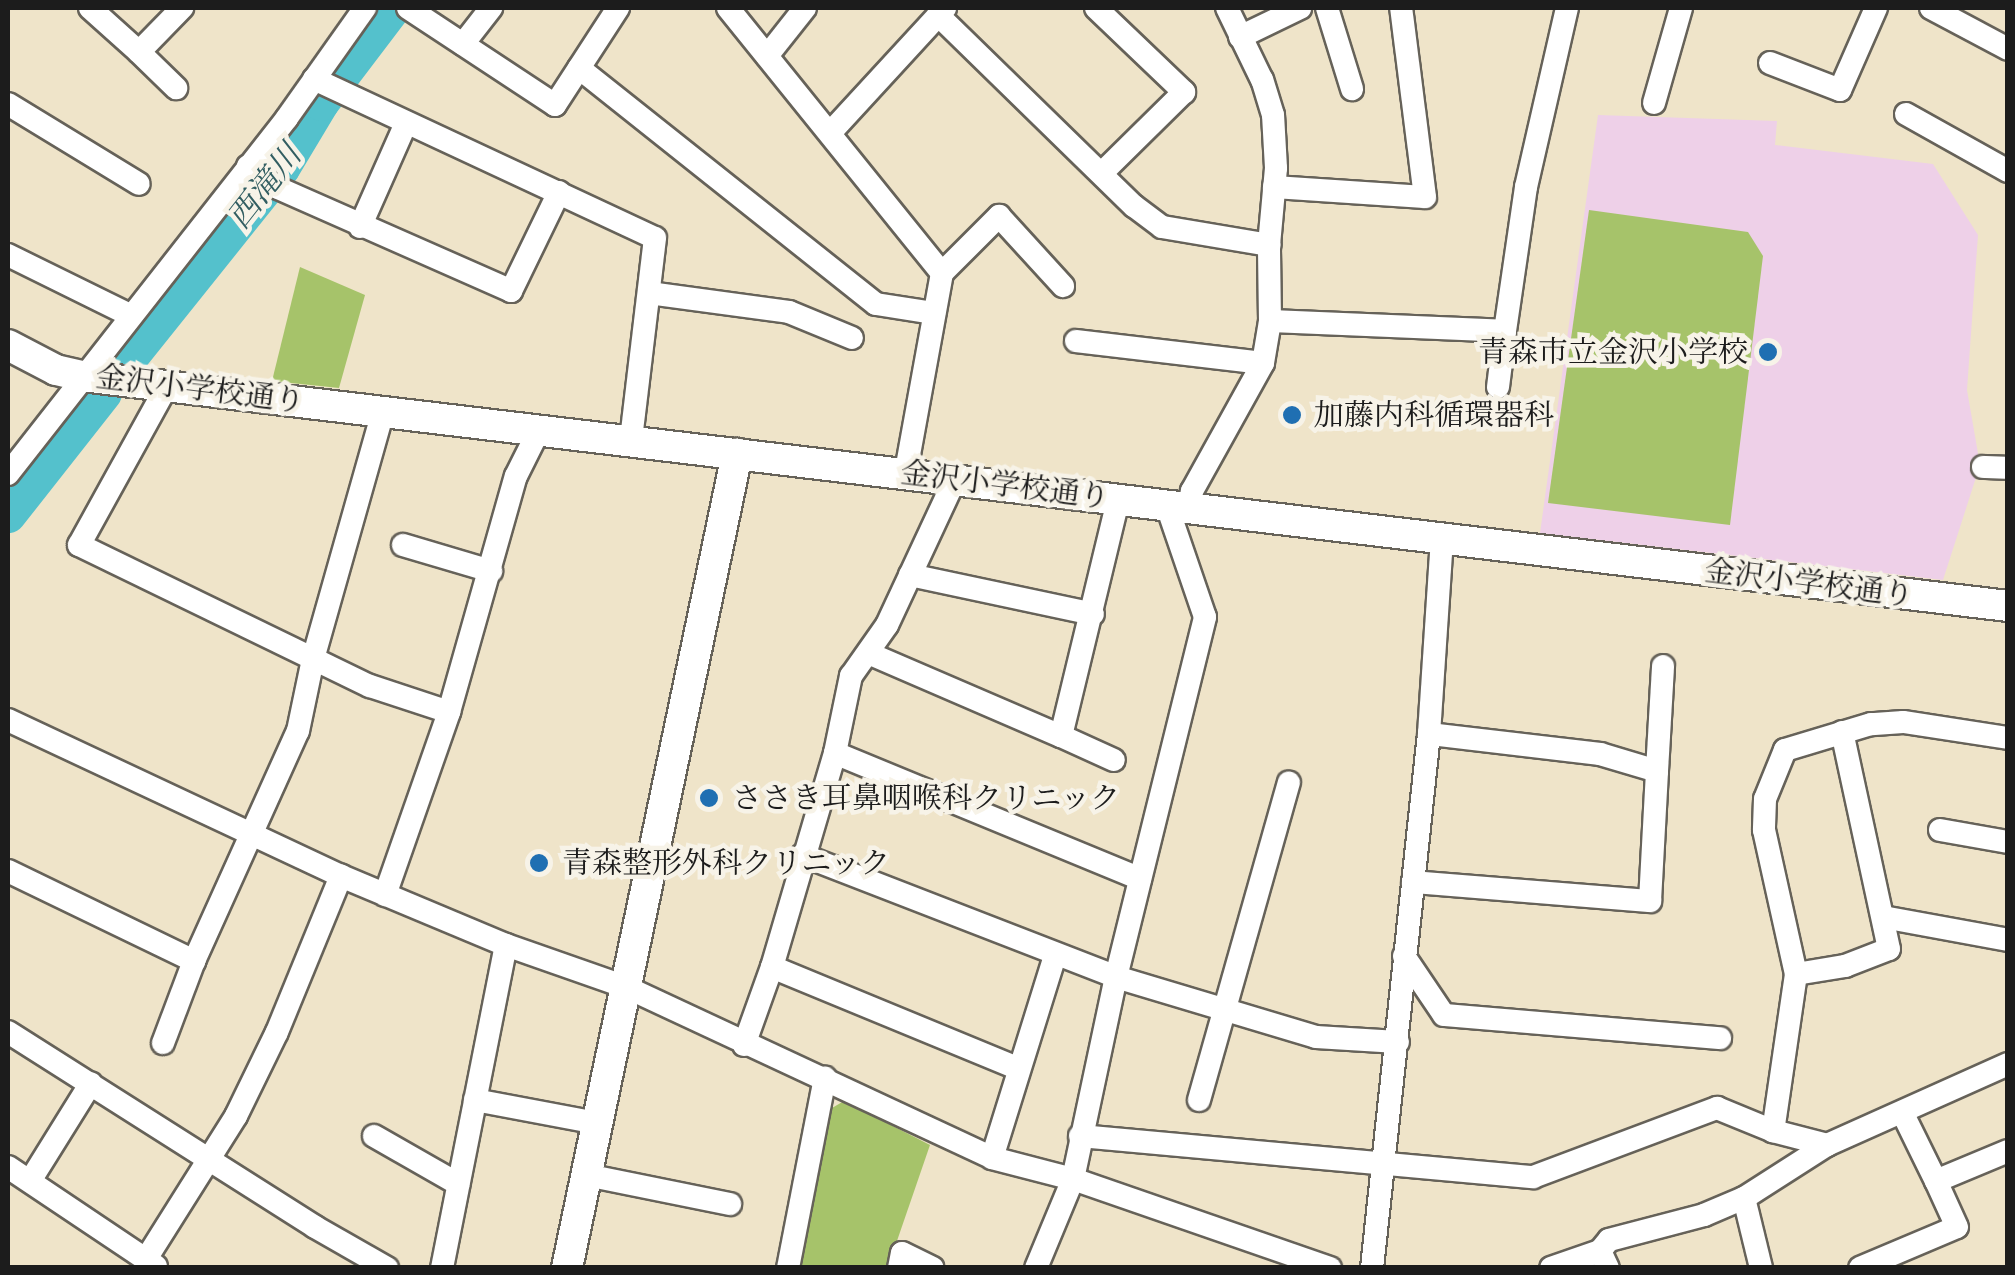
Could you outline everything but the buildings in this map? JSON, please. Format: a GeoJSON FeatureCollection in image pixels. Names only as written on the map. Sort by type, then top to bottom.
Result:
{"type":"FeatureCollection","features":[{"type":"Feature","properties":{"kind":"street"},"geometry":{"type":"LineString","coordinates":[[90,8],[176,88]]}},
{"type":"Feature","properties":{"kind":"street"},"geometry":{"type":"LineString","coordinates":[[139,52],[182,8]]}},
{"type":"Feature","properties":{"kind":"street"},"geometry":{"type":"LineString","coordinates":[[8,474],[18,443],[82,376],[130,315],[264,178],[327,85],[365,8]]}},
{"type":"Feature","properties":{"kind":"street"},"geometry":{"type":"LineString","coordinates":[[410,8],[555,105],[618,8]]}},
{"type":"Feature","properties":{"kind":"street"},"geometry":{"type":"LineString","coordinates":[[463,44],[490,8]]}},
{"type":"Feature","properties":{"kind":"street"},"geometry":{"type":"LineString","coordinates":[[728,8],[942,273]]}},
{"type":"Feature","properties":{"kind":"street"},"geometry":{"type":"LineString","coordinates":[[767,56],[805,8]]}},
{"type":"Feature","properties":{"kind":"street"},"geometry":{"type":"LineString","coordinates":[[1096,8],[1184,92],[1102,173]]}},
{"type":"Feature","properties":{"kind":"street"},"geometry":{"type":"LineString","coordinates":[[1036,1268],[1073,1179],[1116,977],[1205,617],[1178,507],[1192,491],[1262,363],[1270,321],[1272,115],[1227,8]]}},
{"type":"Feature","properties":{"kind":"street"},"geometry":{"type":"LineString","coordinates":[[1240,37],[1300,8]]}},
{"type":"Feature","properties":{"kind":"street"},"geometry":{"type":"LineString","coordinates":[[1327,8],[1352,89]]}},
{"type":"Feature","properties":{"kind":"street"},"geometry":{"type":"LineString","coordinates":[[1274,187],[1424,197],[1402,8]]}},
{"type":"Feature","properties":{"kind":"street"},"geometry":{"type":"LineString","coordinates":[[1498,387],[1526,187],[1567,8]]}},
{"type":"Feature","properties":{"kind":"street"},"geometry":{"type":"LineString","coordinates":[[1654,103],[1681,8]]}},
{"type":"Feature","properties":{"kind":"street"},"geometry":{"type":"LineString","coordinates":[[1770,63],[1840,90],[1876,8]]}},
{"type":"Feature","properties":{"kind":"street"},"geometry":{"type":"LineString","coordinates":[[1931,8],[2005,39]]}},
{"type":"Feature","properties":{"kind":"street"},"geometry":{"type":"LineString","coordinates":[[830,133],[942,11],[1102,173],[1162,227],[1269,244]]}},
{"type":"Feature","properties":{"kind":"street"},"geometry":{"type":"LineString","coordinates":[[580,68],[876,304],[934,312]]}},
{"type":"Feature","properties":{"kind":"street"},"geometry":{"type":"LineString","coordinates":[[327,85],[655,238],[631,440]]}},
{"type":"Feature","properties":{"kind":"street"},"geometry":{"type":"LineString","coordinates":[[8,104],[140,184]]}},
{"type":"Feature","properties":{"kind":"street"},"geometry":{"type":"LineString","coordinates":[[1906,114],[2008,171]]}},
{"type":"Feature","properties":{"kind":"street"},"geometry":{"type":"LineString","coordinates":[[360,227],[406,123]]}},
{"type":"Feature","properties":{"kind":"street"},"geometry":{"type":"LineString","coordinates":[[264,178],[360,227],[511,291],[558,192]]}},
{"type":"Feature","properties":{"kind":"street"},"geometry":{"type":"LineString","coordinates":[[906,472],[942,273],[999,216],[1063,286]]}},
{"type":"Feature","properties":{"kind":"street"},"geometry":{"type":"LineString","coordinates":[[8,254],[130,315]]}},
{"type":"Feature","properties":{"kind":"street"},"geometry":{"type":"LineString","coordinates":[[650,293],[789,312],[852,338]]}},
{"type":"Feature","properties":{"kind":"street"},"geometry":{"type":"LineString","coordinates":[[1270,321],[1505,331]]}},
{"type":"Feature","properties":{"kind":"street"},"geometry":{"type":"LineString","coordinates":[[1076,341],[1262,363]]}},
{"type":"Feature","properties":{"kind":"street","name":"金沢小学校通り"},"geometry":{"type":"LineString","coordinates":[[8,345],[56,370],[82,376],[956,477],[1442,540],[2008,606]]}},
{"type":"Feature","properties":{"kind":"street"},"geometry":{"type":"LineString","coordinates":[[168,384],[79,545],[370,686],[449,712]]}},
{"type":"Feature","properties":{"kind":"street"},"geometry":{"type":"LineString","coordinates":[[163,1043],[194,960],[298,731],[313,659],[383,411]]}},
{"type":"Feature","properties":{"kind":"street"},"geometry":{"type":"LineString","coordinates":[[385,894],[449,712],[516,476],[539,430]]}},
{"type":"Feature","properties":{"kind":"street"},"geometry":{"type":"LineString","coordinates":[[567,1268],[737,454]]}},
{"type":"Feature","properties":{"kind":"street"},"geometry":{"type":"LineString","coordinates":[[1984,466],[2008,468]]}},
{"type":"Feature","properties":{"kind":"street"},"geometry":{"type":"LineString","coordinates":[[744,1045],[772,967],[835,753],[852,676],[887,625],[956,477]]}},
{"type":"Feature","properties":{"kind":"street"},"geometry":{"type":"LineString","coordinates":[[1060,736],[1094,614],[1118,500]]}},
{"type":"Feature","properties":{"kind":"street"},"geometry":{"type":"LineString","coordinates":[[1372,1268],[1429,734],[1442,540]]}},
{"type":"Feature","properties":{"kind":"street"},"geometry":{"type":"LineString","coordinates":[[402,545],[491,571]]}},
{"type":"Feature","properties":{"kind":"street"},"geometry":{"type":"LineString","coordinates":[[910,576],[1094,614]]}},
{"type":"Feature","properties":{"kind":"street"},"geometry":{"type":"LineString","coordinates":[[868,652],[1114,760]]}},
{"type":"Feature","properties":{"kind":"street"},"geometry":{"type":"LineString","coordinates":[[1412,882],[1650,901],[1662,666]]}},
{"type":"Feature","properties":{"kind":"street"},"geometry":{"type":"LineString","coordinates":[[8,720],[341,876],[506,945],[626,987],[992,1158],[1073,1179],[1330,1268]]}},
{"type":"Feature","properties":{"kind":"street"},"geometry":{"type":"LineString","coordinates":[[1773,1131],[1796,974],[1764,830],[1765,799],[1785,750],[1842,732],[1903,722],[2008,738]]}},
{"type":"Feature","properties":{"kind":"street"},"geometry":{"type":"LineString","coordinates":[[1796,974],[1875,958],[1888,949],[1842,732]]}},
{"type":"Feature","properties":{"kind":"street"},"geometry":{"type":"LineString","coordinates":[[1429,734],[1600,754],[1656,771]]}},
{"type":"Feature","properties":{"kind":"street"},"geometry":{"type":"LineString","coordinates":[[835,753],[1140,878]]}},
{"type":"Feature","properties":{"kind":"street"},"geometry":{"type":"LineString","coordinates":[[1199,1100],[1289,782]]}},
{"type":"Feature","properties":{"kind":"street"},"geometry":{"type":"LineString","coordinates":[[1940,830],[2008,842]]}},
{"type":"Feature","properties":{"kind":"street"},"geometry":{"type":"LineString","coordinates":[[802,855],[1116,977],[1316,1037],[1398,1042]]}},
{"type":"Feature","properties":{"kind":"street"},"geometry":{"type":"LineString","coordinates":[[8,871],[194,960]]}},
{"type":"Feature","properties":{"kind":"street"},"geometry":{"type":"LineString","coordinates":[[8,1167],[152,1264],[211,1161],[277,1032],[341,876]]}},
{"type":"Feature","properties":{"kind":"street"},"geometry":{"type":"LineString","coordinates":[[1883,917],[2008,940]]}},
{"type":"Feature","properties":{"kind":"street"},"geometry":{"type":"LineString","coordinates":[[442,1268],[506,945]]}},
{"type":"Feature","properties":{"kind":"street"},"geometry":{"type":"LineString","coordinates":[[992,1158],[1055,956]]}},
{"type":"Feature","properties":{"kind":"street"},"geometry":{"type":"LineString","coordinates":[[1404,956],[1444,1014],[1720,1038]]}},
{"type":"Feature","properties":{"kind":"street"},"geometry":{"type":"LineString","coordinates":[[772,967],[1019,1069]]}},
{"type":"Feature","properties":{"kind":"street"},"geometry":{"type":"LineString","coordinates":[[8,1032],[387,1268]]}},
{"type":"Feature","properties":{"kind":"street"},"geometry":{"type":"LineString","coordinates":[[1551,1268],[1604,1259],[1609,1240],[1704,1215],[1744,1198],[1827,1145],[2008,1064]]}},
{"type":"Feature","properties":{"kind":"street"},"geometry":{"type":"LineString","coordinates":[[788,1268],[825,1078]]}},
{"type":"Feature","properties":{"kind":"street"},"geometry":{"type":"LineString","coordinates":[[30,1181],[90,1083]]}},
{"type":"Feature","properties":{"kind":"street"},"geometry":{"type":"LineString","coordinates":[[475,1100],[597,1123]]}},
{"type":"Feature","properties":{"kind":"street"},"geometry":{"type":"LineString","coordinates":[[1080,1136],[1533,1177],[1718,1108],[1773,1131],[1827,1145]]}},
{"type":"Feature","properties":{"kind":"street"},"geometry":{"type":"LineString","coordinates":[[1860,1268],[1958,1228],[1902,1112]]}},
{"type":"Feature","properties":{"kind":"street"},"geometry":{"type":"LineString","coordinates":[[374,1136],[458,1184]]}},
{"type":"Feature","properties":{"kind":"street"},"geometry":{"type":"LineString","coordinates":[[1936,1181],[2008,1151]]}},
{"type":"Feature","properties":{"kind":"street"},"geometry":{"type":"LineString","coordinates":[[586,1176],[730,1204]]}},
{"type":"Feature","properties":{"kind":"street"},"geometry":{"type":"LineString","coordinates":[[1744,1198],[1761,1268]]}},
{"type":"Feature","properties":{"kind":"street"},"geometry":{"type":"LineString","coordinates":[[899,1268],[902,1252],[933,1268]]}},
{"type":"Feature","properties":{"kind":"shaded area","name":"青森市立金沢小学校"},"geometry":{"type":"Polygon","coordinates":[[[1598,115],[1777,121],[1775,145],[1933,164],[1978,235],[1967,390],[1980,465],[1943,580],[1540,533],[1598,115]]]}},
{"type":"Feature","properties":{"kind":"green space"},"geometry":{"type":"Polygon","coordinates":[[[1589,210],[1748,232],[1763,256],[1730,525],[1548,503],[1589,210]]]}},
{"type":"Feature","properties":{"kind":"green space"},"geometry":{"type":"Polygon","coordinates":[[[300,267],[365,295],[339,388],[272,381],[300,267]]]}},
{"type":"Feature","properties":{"kind":"green space"},"geometry":{"type":"Polygon","coordinates":[[[844,1101],[930,1145],[888,1267],[798,1268],[832,1108],[844,1101]]]}},
{"type":"Feature","properties":{"kind":"waterway","name":"西滝川"},"geometry":{"type":"LineString","coordinates":[[128,360],[282,168],[321,103],[393,8]]}},
{"type":"Feature","properties":{"kind":"waterway","name":"西滝川"},"geometry":{"type":"LineString","coordinates":[[8,515],[104,393]]}},
{"type":"Feature","properties":{"kind":"place","name":"青森市立金沢小学校"},"geometry":{"type":"Point","coordinates":[1768,352]}},
{"type":"Feature","properties":{"kind":"place","name":"加藤内科循環器科"},"geometry":{"type":"Point","coordinates":[1292,415]}},
{"type":"Feature","properties":{"kind":"place","name":"ささき耳鼻咽喉科クリニック"},"geometry":{"type":"Point","coordinates":[709,798]}},
{"type":"Feature","properties":{"kind":"place","name":"青森整形外科クリニック"},"geometry":{"type":"Point","coordinates":[539,863]}}]}
